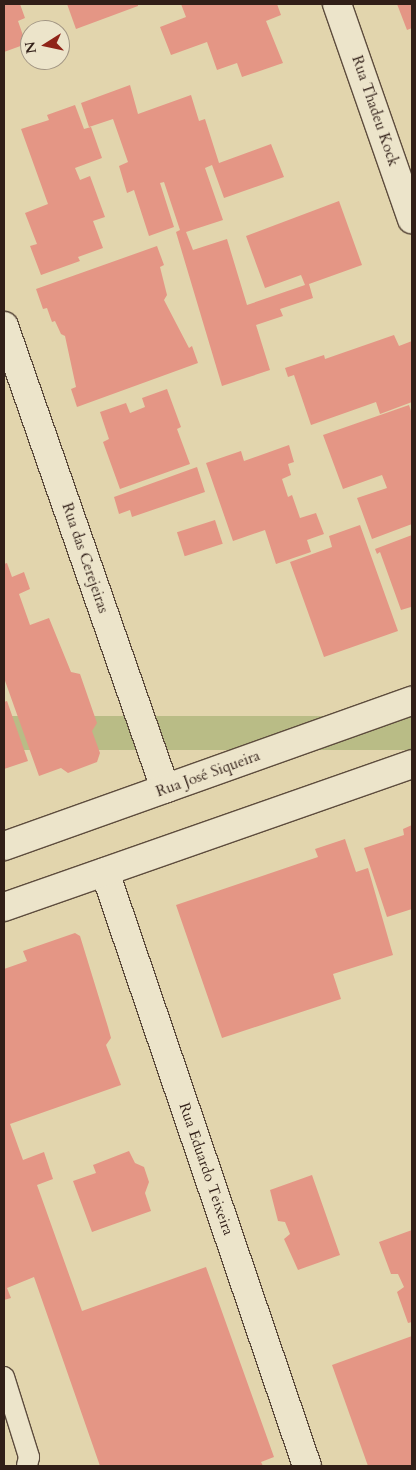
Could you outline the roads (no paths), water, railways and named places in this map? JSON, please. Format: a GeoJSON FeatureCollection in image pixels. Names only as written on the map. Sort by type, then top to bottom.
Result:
{"type":"FeatureCollection","features":[{"type":"Feature","properties":{"kind":"street","name":"Rua Thadeu Kock"},"geometry":{"type":"LineString","coordinates":[[337,4],[412,219]]}},
{"type":"Feature","properties":{"kind":"street","name":"Rua das Cerejeiras"},"geometry":{"type":"LineString","coordinates":[[4,326],[165,789]]}},
{"type":"Feature","properties":{"kind":"street","name":"Rua José Siqueira"},"geometry":{"type":"LineString","coordinates":[[4,846],[412,701]]}},
{"type":"Feature","properties":{"kind":"street"},"geometry":{"type":"LineString","coordinates":[[4,907],[412,764]]}},
{"type":"Feature","properties":{"kind":"street","name":"Rua Eduardo Teixeira"},"geometry":{"type":"LineString","coordinates":[[105,872],[307,1466]]}},
{"type":"Feature","properties":{"kind":"lane"},"geometry":{"type":"LineString","coordinates":[[4,1377],[29,1457],[27,1466]]}}]}
